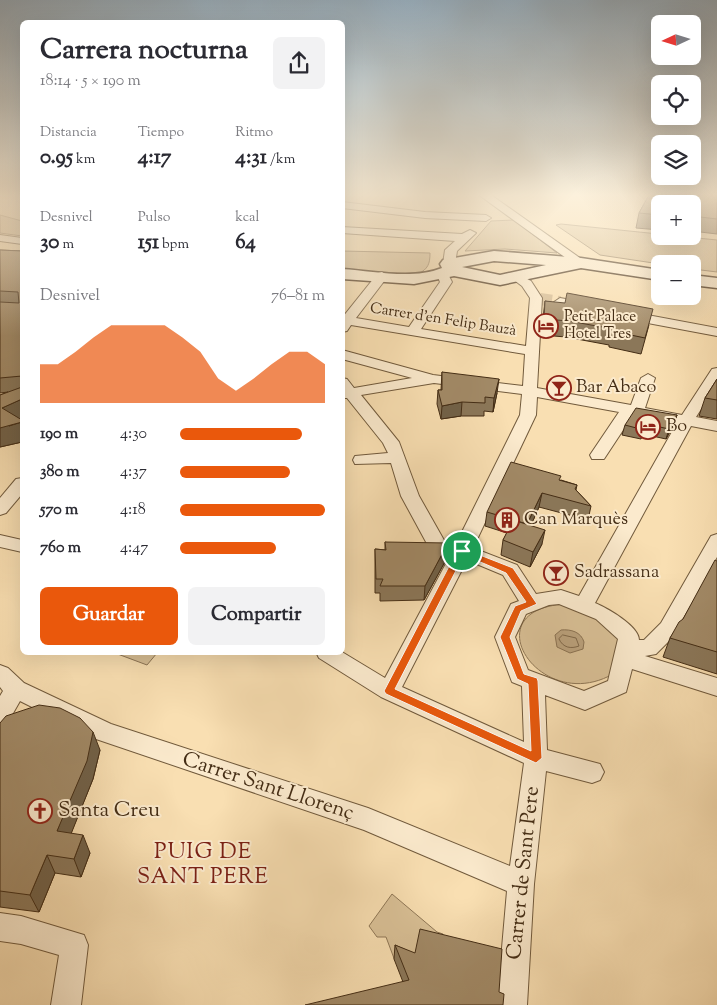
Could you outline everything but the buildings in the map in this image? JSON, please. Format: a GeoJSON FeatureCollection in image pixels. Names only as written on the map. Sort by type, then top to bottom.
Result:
{"type":"FeatureCollection","features":[{"type":"Feature","properties":{"kind":"street"},"geometry":{"type":"LineString","coordinates":[[412,333],[446,282],[451,250],[461,242]]}},
{"type":"Feature","properties":{"kind":"street"},"geometry":{"type":"LineString","coordinates":[[551,242],[581,263]]}},
{"type":"Feature","properties":{"kind":"street"},"geometry":{"type":"LineString","coordinates":[[0,254],[20,255]]}},
{"type":"Feature","properties":{"kind":"street"},"geometry":{"type":"LineString","coordinates":[[345,274],[418,278],[481,258],[581,263],[651,274]]}},
{"type":"Feature","properties":{"kind":"street"},"geometry":{"type":"LineString","coordinates":[[481,258],[474,262],[472,267],[475,273],[484,277]]}},
{"type":"Feature","properties":{"kind":"street"},"geometry":{"type":"LineString","coordinates":[[507,258],[522,266],[523,272],[517,277]]}},
{"type":"Feature","properties":{"kind":"street"},"geometry":{"type":"LineString","coordinates":[[448,270],[500,280],[581,263]]}},
{"type":"Feature","properties":{"kind":"street"},"geometry":{"type":"LineString","coordinates":[[345,324],[382,276]]}},
{"type":"Feature","properties":{"kind":"street"},"geometry":{"type":"LineString","coordinates":[[389,691],[462,551],[528,416],[532,351],[538,299],[527,284],[517,277]]}},
{"type":"Feature","properties":{"kind":"street"},"geometry":{"type":"LineString","coordinates":[[701,281],[717,284]]}},
{"type":"Feature","properties":{"kind":"street"},"geometry":{"type":"LineString","coordinates":[[560,302],[717,332]]}},
{"type":"Feature","properties":{"kind":"street","name":"Carrer d'en Felip Bauzà"},"geometry":{"type":"LineString","coordinates":[[345,324],[532,351]]}},
{"type":"Feature","properties":{"kind":"street"},"geometry":{"type":"LineString","coordinates":[[345,355],[434,380],[530,391],[688,419],[717,426]]}},
{"type":"Feature","properties":{"kind":"street"},"geometry":{"type":"LineString","coordinates":[[584,606],[688,419],[717,372]]}},
{"type":"Feature","properties":{"kind":"street"},"geometry":{"type":"LineString","coordinates":[[598,455],[633,409],[648,378]]}},
{"type":"Feature","properties":{"kind":"street"},"geometry":{"type":"LineString","coordinates":[[346,390],[434,380]]}},
{"type":"Feature","properties":{"kind":"street"},"geometry":{"type":"LineString","coordinates":[[346,390],[391,442],[398,457],[410,496],[438,548],[462,551],[510,570],[532,604]]}},
{"type":"Feature","properties":{"kind":"street"},"geometry":{"type":"LineString","coordinates":[[361,460],[398,457]]}},
{"type":"Feature","properties":{"kind":"street"},"geometry":{"type":"LineString","coordinates":[[0,509],[20,485]]}},
{"type":"Feature","properties":{"kind":"street"},"geometry":{"type":"LineString","coordinates":[[625,653],[649,648],[668,629],[717,540]]}},
{"type":"Feature","properties":{"kind":"street"},"geometry":{"type":"LineString","coordinates":[[0,541],[20,546]]}},
{"type":"Feature","properties":{"kind":"street"},"geometry":{"type":"LineString","coordinates":[[561,596],[604,614],[629,637],[618,686],[585,701],[520,676],[505,637],[518,609],[532,604],[561,596]]}},
{"type":"Feature","properties":{"kind":"street"},"geometry":{"type":"LineString","coordinates":[[625,653],[717,687]]}},
{"type":"Feature","properties":{"kind":"street"},"geometry":{"type":"LineString","coordinates":[[331,655],[389,691],[536,758],[592,772]]}},
{"type":"Feature","properties":{"kind":"street","name":"Carrer de Sant Pere"},"geometry":{"type":"LineString","coordinates":[[512,1005],[521,884],[536,758],[533,681]]}},
{"type":"Feature","properties":{"kind":"street"},"geometry":{"type":"LineString","coordinates":[[0,715],[8,682]]}},
{"type":"Feature","properties":{"kind":"street","name":"Carrer Sant Llorenç"},"geometry":{"type":"LineString","coordinates":[[8,682],[104,732],[368,820],[521,884]]}},
{"type":"Feature","properties":{"kind":"street"},"geometry":{"type":"LineString","coordinates":[[0,927],[21,930],[74,945],[66,1005]]}},
{"type":"Feature","properties":{"kind":"shaded area"},"geometry":{"type":"Polygon","coordinates":[[[473,242],[543,242],[557,253],[505,249],[465,251],[473,242]]]}},
{"type":"Feature","properties":{"kind":"shaded area"},"geometry":{"type":"Polygon","coordinates":[[[581,242],[651,242],[651,245],[701,245],[701,242],[717,242],[717,272],[701,270],[701,255],[651,255],[651,263],[600,255],[581,242]]]}},
{"type":"Feature","properties":{"kind":"shaded area"},"geometry":{"type":"Polygon","coordinates":[[[345,251],[430,253],[429,263],[418,274],[345,270],[345,251]]]}},
{"type":"Feature","properties":{"kind":"shaded area"},"geometry":{"type":"Polygon","coordinates":[[[568,604],[584,608],[620,637],[613,674],[586,683],[561,681],[540,671],[526,656],[520,639],[523,622],[539,610],[568,604]]]}},
{"type":"Feature","properties":{"kind":"shaded area"},"geometry":{"type":"Polygon","coordinates":[[[120,655],[155,655],[147,665],[120,655]]]}},
{"type":"Feature","properties":{"kind":"shaded area"},"geometry":{"type":"Polygon","coordinates":[[[392,894],[437,932],[443,934],[440,949],[414,967],[397,960],[395,961],[386,937],[377,937],[369,926],[392,894]]]}},
{"type":"Feature","properties":{"kind":"water"},"geometry":{"type":"Polygon","coordinates":[[[561,630],[572,631],[581,636],[584,642],[583,649],[570,653],[557,647],[555,635],[561,630]]]}},
{"type":"Feature","properties":{"kind":"tunnel"},"geometry":{"type":"LineString","coordinates":[[540,299],[560,302]]}},
{"type":"Feature","properties":{"kind":"place","name":"Petit Palace Hotel Tres"},"geometry":{"type":"Point","coordinates":[546,326]}},
{"type":"Feature","properties":{"kind":"place","name":"Bar Abaco"},"geometry":{"type":"Point","coordinates":[559,388]}},
{"type":"Feature","properties":{"kind":"place","name":"Bo"},"geometry":{"type":"Point","coordinates":[648,427]}},
{"type":"Feature","properties":{"kind":"place","name":"Can Marquès"},"geometry":{"type":"Point","coordinates":[507,520]}},
{"type":"Feature","properties":{"kind":"place","name":"Sadrassana"},"geometry":{"type":"Point","coordinates":[556,573]}},
{"type":"Feature","properties":{"kind":"place","name":"Santa Creu"},"geometry":{"type":"Point","coordinates":[40,811]}},
{"type":"Feature","properties":{"kind":"district","name":"PUIG DE SANT PERE"},"geometry":{"type":"Point","coordinates":[203,866]}},
{"type":"Feature","properties":{"kind":"route"},"geometry":{"type":"LineString","coordinates":[[462,551],[510,570],[532,604],[518,609],[505,637],[520,676],[533,681],[536,758],[389,691],[462,551]]}}]}
